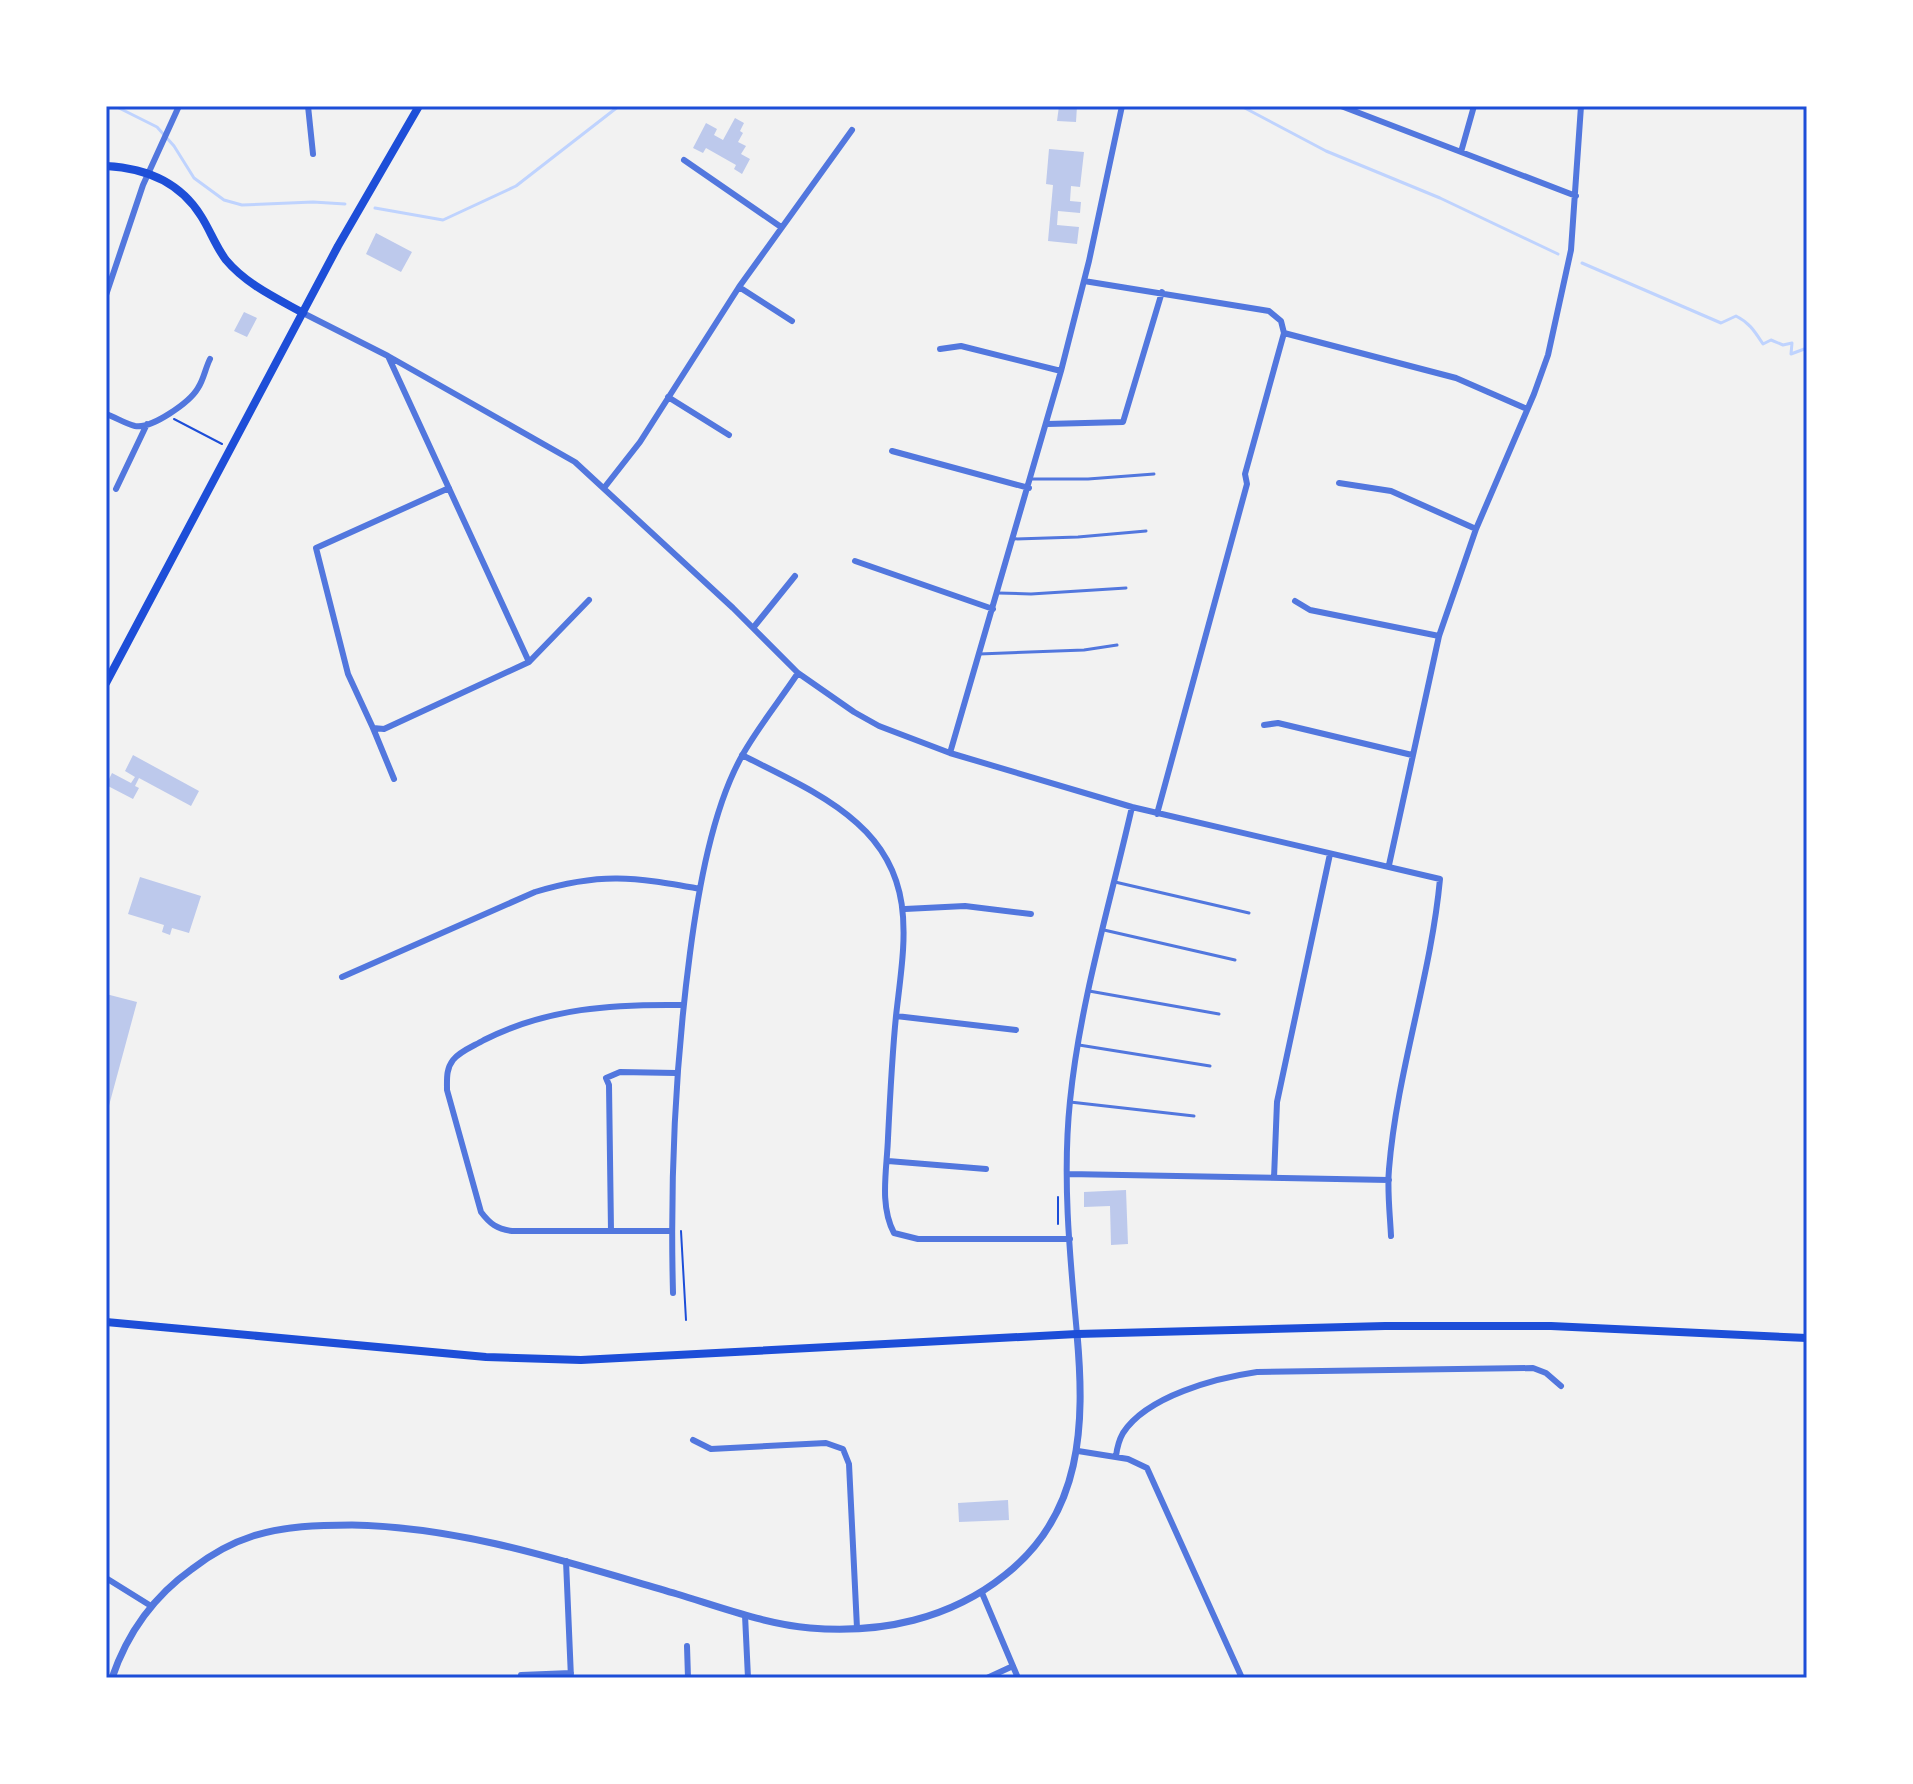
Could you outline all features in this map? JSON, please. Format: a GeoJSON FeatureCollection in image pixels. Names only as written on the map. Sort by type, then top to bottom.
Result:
{"type":"FeatureCollection","features":[{"type":"Feature","properties":{"kind":"main road"},"geometry":{"type":"LineString","coordinates":[[106,683],[365,197],[419,106]]}},
{"type":"Feature","properties":{"kind":"main road"},"geometry":{"type":"LineString","coordinates":[[106,166],[148,173],[173,186],[190,202],[226,260],[271,296],[303,313]]}},
{"type":"Feature","properties":{"kind":"main road"},"geometry":{"type":"LineString","coordinates":[[106,1322],[486,1357],[581,1360],[1077,1334],[1385,1326],[1536,1326],[1807,1338]]}},
{"type":"Feature","properties":{"kind":"street"},"geometry":{"type":"LineString","coordinates":[[106,295],[148,173],[179,106]]}},
{"type":"Feature","properties":{"kind":"street"},"geometry":{"type":"LineString","coordinates":[[308,106],[313,154]]}},
{"type":"Feature","properties":{"kind":"street"},"geometry":{"type":"LineString","coordinates":[[950,753],[1047,424],[1084,281],[1122,106]]}},
{"type":"Feature","properties":{"kind":"street"},"geometry":{"type":"LineString","coordinates":[[1341,106],[1576,197]]}},
{"type":"Feature","properties":{"kind":"street"},"geometry":{"type":"LineString","coordinates":[[1461,152],[1474,106]]}},
{"type":"Feature","properties":{"kind":"street"},"geometry":{"type":"LineString","coordinates":[[1389,865],[1439,636],[1476,529],[1548,355],[1571,250],[1581,106]]}},
{"type":"Feature","properties":{"kind":"street"},"geometry":{"type":"LineString","coordinates":[[604,488],[640,442],[739,287],[852,130]]}},
{"type":"Feature","properties":{"kind":"street"},"geometry":{"type":"LineString","coordinates":[[684,160],[781,227]]}},
{"type":"Feature","properties":{"kind":"street"},"geometry":{"type":"LineString","coordinates":[[1084,281],[1269,311],[1281,321],[1284,333],[1245,474],[1247,484],[1157,814]]}},
{"type":"Feature","properties":{"kind":"street"},"geometry":{"type":"LineString","coordinates":[[739,287],[792,321]]}},
{"type":"Feature","properties":{"kind":"street"},"geometry":{"type":"LineString","coordinates":[[1047,424],[1123,422],[1162,292]]}},
{"type":"Feature","properties":{"kind":"street"},"geometry":{"type":"LineString","coordinates":[[303,313],[388,356],[575,462],[798,673],[879,726],[950,753],[1157,814],[1440,879],[1436,920],[1392,1140],[1389,1180],[1391,1236]]}},
{"type":"Feature","properties":{"kind":"street"},"geometry":{"type":"LineString","coordinates":[[1284,333],[1456,378],[1527,409]]}},
{"type":"Feature","properties":{"kind":"street"},"geometry":{"type":"LineString","coordinates":[[940,349],[961,346],[1061,371]]}},
{"type":"Feature","properties":{"kind":"street"},"geometry":{"type":"LineString","coordinates":[[388,356],[529,662]]}},
{"type":"Feature","properties":{"kind":"street"},"geometry":{"type":"LineString","coordinates":[[106,414],[136,426],[165,415],[182,406],[196,392],[210,359]]}},
{"type":"Feature","properties":{"kind":"street"},"geometry":{"type":"LineString","coordinates":[[668,397],[729,435]]}},
{"type":"Feature","properties":{"kind":"street"},"geometry":{"type":"LineString","coordinates":[[116,489],[147,424]]}},
{"type":"Feature","properties":{"kind":"street"},"geometry":{"type":"LineString","coordinates":[[892,451],[1029,488]]}},
{"type":"Feature","properties":{"kind":"street"},"geometry":{"type":"LineString","coordinates":[[1339,483],[1391,491],[1476,529]]}},
{"type":"Feature","properties":{"kind":"street"},"geometry":{"type":"LineString","coordinates":[[394,779],[348,674],[316,548],[449,488]]}},
{"type":"Feature","properties":{"kind":"street"},"geometry":{"type":"LineString","coordinates":[[855,561],[993,609]]}},
{"type":"Feature","properties":{"kind":"street"},"geometry":{"type":"LineString","coordinates":[[753,628],[795,576]]}},
{"type":"Feature","properties":{"kind":"street"},"geometry":{"type":"LineString","coordinates":[[373,728],[384,729],[529,662],[589,600]]}},
{"type":"Feature","properties":{"kind":"street"},"geometry":{"type":"LineString","coordinates":[[1295,601],[1310,610],[1439,636]]}},
{"type":"Feature","properties":{"kind":"street"},"geometry":{"type":"LineString","coordinates":[[673,1293],[671,1231],[676,1073],[700,889],[721,809],[742,755],[798,673]]}},
{"type":"Feature","properties":{"kind":"street"},"geometry":{"type":"LineString","coordinates":[[1264,725],[1278,723],[1412,755]]}},
{"type":"Feature","properties":{"kind":"street"},"geometry":{"type":"LineString","coordinates":[[742,755],[839,808],[860,825],[876,843],[893,872],[905,909],[905,953],[896,1016],[885,1203],[894,1233],[918,1239],[1070,1239]]}},
{"type":"Feature","properties":{"kind":"street"},"geometry":{"type":"LineString","coordinates":[[112,1678],[119,1656],[151,1606],[186,1573],[216,1553],[253,1536],[296,1526],[406,1527],[470,1538],[566,1561],[745,1615],[813,1628],[889,1626],[919,1620],[958,1606],[982,1593],[1023,1559],[1038,1542],[1059,1507],[1078,1451],[1082,1399],[1070,1239],[1070,1102],[1088,991],[1132,807]]}},
{"type":"Feature","properties":{"kind":"street"},"geometry":{"type":"LineString","coordinates":[[1274,1178],[1277,1102],[1330,854]]}},
{"type":"Feature","properties":{"kind":"street"},"geometry":{"type":"LineString","coordinates":[[342,977],[535,892],[561,884],[613,877],[700,889]]}},
{"type":"Feature","properties":{"kind":"street"},"geometry":{"type":"LineString","coordinates":[[905,909],[965,906],[1031,914]]}},
{"type":"Feature","properties":{"kind":"street"},"geometry":{"type":"LineString","coordinates":[[671,1231],[512,1231],[499,1229],[489,1222],[481,1212],[447,1090],[447,1071],[458,1054],[519,1024],[549,1015],[610,1005],[683,1005]]}},
{"type":"Feature","properties":{"kind":"street"},"geometry":{"type":"LineString","coordinates":[[896,1016],[1016,1030]]}},
{"type":"Feature","properties":{"kind":"street"},"geometry":{"type":"LineString","coordinates":[[611,1231],[609,1085],[606,1078],[620,1072],[676,1073]]}},
{"type":"Feature","properties":{"kind":"street"},"geometry":{"type":"LineString","coordinates":[[888,1161],[986,1169]]}},
{"type":"Feature","properties":{"kind":"street"},"geometry":{"type":"LineString","coordinates":[[1068,1174],[1389,1180]]}},
{"type":"Feature","properties":{"kind":"street"},"geometry":{"type":"LineString","coordinates":[[1116,1456],[1123,1433],[1144,1411],[1222,1377],[1257,1372],[1533,1368],[1546,1373],[1561,1386]]}},
{"type":"Feature","properties":{"kind":"street"},"geometry":{"type":"LineString","coordinates":[[693,1440],[711,1449],[826,1443],[843,1449],[849,1464],[857,1628]]}},
{"type":"Feature","properties":{"kind":"street"},"geometry":{"type":"LineString","coordinates":[[1078,1451],[1116,1456],[1147,1468],[1242,1678]]}},
{"type":"Feature","properties":{"kind":"street"},"geometry":{"type":"LineString","coordinates":[[521,1675],[571,1676],[566,1561]]}},
{"type":"Feature","properties":{"kind":"street"},"geometry":{"type":"LineString","coordinates":[[106,1578],[151,1606]]}},
{"type":"Feature","properties":{"kind":"street"},"geometry":{"type":"LineString","coordinates":[[982,1593],[1018,1678]]}},
{"type":"Feature","properties":{"kind":"street"},"geometry":{"type":"LineString","coordinates":[[745,1615],[748,1678]]}},
{"type":"Feature","properties":{"kind":"street"},"geometry":{"type":"LineString","coordinates":[[687,1646],[688,1678]]}},
{"type":"Feature","properties":{"kind":"street"},"geometry":{"type":"LineString","coordinates":[[987,1678],[1013,1666]]}},
{"type":"Feature","properties":{"kind":"lane"},"geometry":{"type":"LineString","coordinates":[[1031,479],[1154,474]]}},
{"type":"Feature","properties":{"kind":"lane"},"geometry":{"type":"LineString","coordinates":[[1013,539],[1146,531]]}},
{"type":"Feature","properties":{"kind":"lane"},"geometry":{"type":"LineString","coordinates":[[998,593],[1126,588]]}},
{"type":"Feature","properties":{"kind":"lane"},"geometry":{"type":"LineString","coordinates":[[979,654],[1084,650],[1117,645]]}},
{"type":"Feature","properties":{"kind":"lane"},"geometry":{"type":"LineString","coordinates":[[1115,882],[1249,913]]}},
{"type":"Feature","properties":{"kind":"lane"},"geometry":{"type":"LineString","coordinates":[[1104,930],[1235,960]]}},
{"type":"Feature","properties":{"kind":"lane"},"geometry":{"type":"LineString","coordinates":[[1088,991],[1219,1014]]}},
{"type":"Feature","properties":{"kind":"lane"},"geometry":{"type":"LineString","coordinates":[[1078,1044],[1210,1066]]}},
{"type":"Feature","properties":{"kind":"lane"},"geometry":{"type":"LineString","coordinates":[[1070,1102],[1194,1116]]}},
{"type":"Feature","properties":{"kind":"path"},"geometry":{"type":"LineString","coordinates":[[165,415],[222,444]]}},
{"type":"Feature","properties":{"kind":"path"},"geometry":{"type":"LineString","coordinates":[[1058,1197],[1058,1224]]}},
{"type":"Feature","properties":{"kind":"path"},"geometry":{"type":"LineString","coordinates":[[671,1231],[682,1231],[686,1320]]}},
{"type":"Feature","properties":{"kind":"building"},"geometry":{"type":"Polygon","coordinates":[[[1059,106],[1077,106],[1076,122],[1057,121],[1059,106]]]}},
{"type":"Feature","properties":{"kind":"building"},"geometry":{"type":"Polygon","coordinates":[[[735,118],[744,123],[738,142],[746,146],[741,154],[750,159],[742,174],[734,169],[736,165],[706,148],[703,153],[693,148],[706,123],[717,129],[714,135],[723,140],[735,118]]]}},
{"type":"Feature","properties":{"kind":"building"},"geometry":{"type":"Polygon","coordinates":[[[1049,149],[1084,152],[1080,187],[1071,186],[1070,201],[1081,202],[1080,213],[1058,211],[1057,225],[1079,227],[1077,244],[1048,241],[1053,185],[1046,184],[1049,149]]]}},
{"type":"Feature","properties":{"kind":"building"},"geometry":{"type":"Polygon","coordinates":[[[376,233],[412,252],[401,272],[366,254],[376,233]]]}},
{"type":"Feature","properties":{"kind":"building"},"geometry":{"type":"Polygon","coordinates":[[[244,312],[257,318],[247,337],[234,331],[244,312]]]}},
{"type":"Feature","properties":{"kind":"building"},"geometry":{"type":"Polygon","coordinates":[[[133,755],[199,791],[191,806],[139,778],[135,786],[139,788],[133,799],[106,785],[112,773],[131,783],[135,777],[125,771],[133,755]]]}},
{"type":"Feature","properties":{"kind":"building"},"geometry":{"type":"Polygon","coordinates":[[[140,877],[201,896],[189,933],[172,928],[170,935],[162,932],[164,925],[128,914],[140,877]]]}},
{"type":"Feature","properties":{"kind":"building"},"geometry":{"type":"Polygon","coordinates":[[[106,994],[137,1002],[107,1113],[106,1113],[106,994]]]}},
{"type":"Feature","properties":{"kind":"building"},"geometry":{"type":"Polygon","coordinates":[[[1126,1190],[1128,1244],[1111,1245],[1110,1206],[1084,1207],[1084,1192],[1126,1190]]]}},
{"type":"Feature","properties":{"kind":"building"},"geometry":{"type":"Polygon","coordinates":[[[1008,1500],[1009,1520],[959,1522],[958,1503],[1008,1500]]]}},
{"type":"Feature","properties":{"kind":"waterway"},"geometry":{"type":"LineString","coordinates":[[115,106],[157,127],[174,146],[194,178],[224,200],[242,205],[345,204]]}},
{"type":"Feature","properties":{"kind":"waterway"},"geometry":{"type":"LineString","coordinates":[[375,208],[443,220],[516,186],[619,106]]}},
{"type":"Feature","properties":{"kind":"waterway"},"geometry":{"type":"LineString","coordinates":[[1241,106],[1326,151],[1440,198],[1558,254]]}},
{"type":"Feature","properties":{"kind":"waterway"},"geometry":{"type":"LineString","coordinates":[[1582,263],[1721,323],[1736,316],[1749,325],[1763,344],[1771,340],[1783,345],[1792,343],[1791,354],[1807,348]]}}]}
